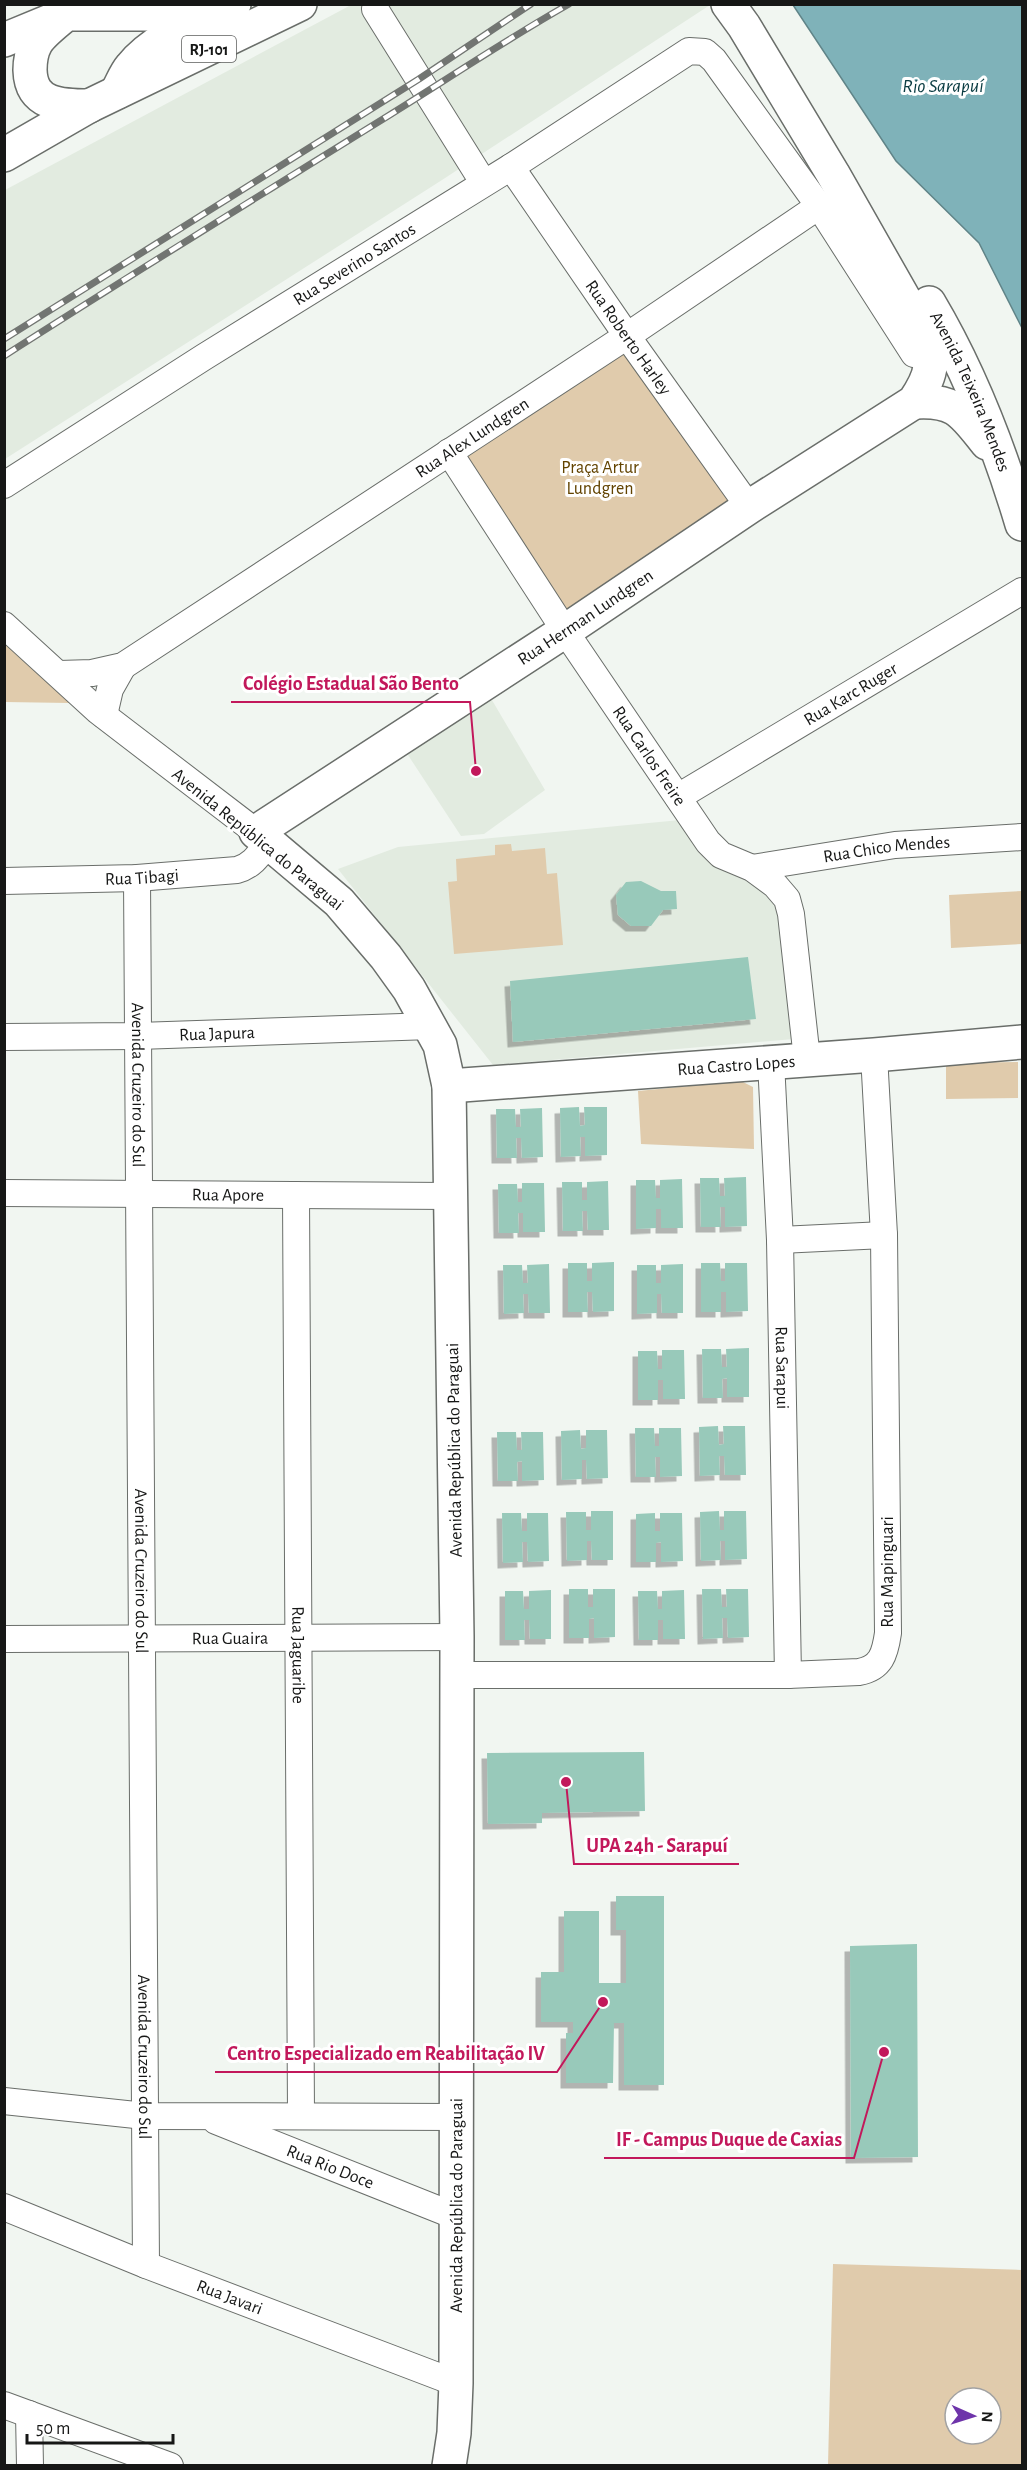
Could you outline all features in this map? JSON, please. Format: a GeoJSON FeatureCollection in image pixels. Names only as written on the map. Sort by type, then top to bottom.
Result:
{"type":"FeatureCollection","features":[{"type":"Feature","properties":{"kind":"main road"},"geometry":{"type":"LineString","coordinates":[[4,40],[79,9],[167,19],[234,4]]}},
{"type":"Feature","properties":{"kind":"main road","name":"RJ-101"},"geometry":{"type":"LineString","coordinates":[[4,155],[103,100],[300,4]]}},
{"type":"Feature","properties":{"kind":"main road"},"geometry":{"type":"LineString","coordinates":[[728,4],[917,301]]}},
{"type":"Feature","properties":{"kind":"main road"},"geometry":{"type":"LineString","coordinates":[[749,4],[791,68],[917,301],[931,353],[930,369],[914,402]]}},
{"type":"Feature","properties":{"kind":"main road"},"geometry":{"type":"LineString","coordinates":[[79,9],[36,42],[30,65],[33,88],[41,97],[50,102],[68,106],[103,100],[146,51],[167,19]]}},
{"type":"Feature","properties":{"kind":"main road","name":"Avenida Teixeira Mendes"},"geometry":{"type":"LineString","coordinates":[[917,301],[949,336],[971,380],[1023,524]]}},
{"type":"Feature","properties":{"kind":"main road"},"geometry":{"type":"LineString","coordinates":[[914,402],[929,401],[958,409],[1000,458]]}},
{"type":"Feature","properties":{"kind":"main road","name":"Rua Herman Lundgren"},"geometry":{"type":"LineString","coordinates":[[262,838],[750,507],[914,402]]}},
{"type":"Feature","properties":{"kind":"main road","name":"Avenida República do Paraguai"},"geometry":{"type":"LineString","coordinates":[[262,838],[339,902],[386,957],[440,1045],[449,1086],[457,1637],[456,2383],[454,2433],[449,2466]]}},
{"type":"Feature","properties":{"kind":"main road","name":"Rua Castro Lopes"},"geometry":{"type":"LineString","coordinates":[[449,1086],[1023,1042]]}},
{"type":"Feature","properties":{"kind":"street"},"geometry":{"type":"LineString","coordinates":[[375,9],[483,182]]}},
{"type":"Feature","properties":{"kind":"street","name":"Rua Severino Santos"},"geometry":{"type":"LineString","coordinates":[[4,485],[510,167],[689,51],[705,51],[819,206]]}},
{"type":"Feature","properties":{"kind":"street","name":"Rua Roberto Harley"},"geometry":{"type":"LineString","coordinates":[[510,167],[627,336],[750,507]]}},
{"type":"Feature","properties":{"kind":"street"},"geometry":{"type":"LineString","coordinates":[[819,206],[914,354]]}},
{"type":"Feature","properties":{"kind":"street","name":"Rua Alex Lundgren"},"geometry":{"type":"LineString","coordinates":[[59,674],[92,674],[123,666],[627,336],[819,206]]}},
{"type":"Feature","properties":{"kind":"street","name":"Rua Carlos Freire"},"geometry":{"type":"LineString","coordinates":[[449,452],[565,631],[708,842],[721,855],[752,868],[775,885],[787,899],[791,914],[807,1059]]}},
{"type":"Feature","properties":{"kind":"street","name":"Rua Karc Ruger"},"geometry":{"type":"LineString","coordinates":[[678,797],[1023,591]]}},
{"type":"Feature","properties":{"kind":"street","name":"Avenida República do Paraguai"},"geometry":{"type":"LineString","coordinates":[[4,625],[104,715],[262,838]]}},
{"type":"Feature","properties":{"kind":"street","name":"Rua Alex Lundgren"},"geometry":{"type":"LineString","coordinates":[[104,715],[110,689],[123,666]]}},
{"type":"Feature","properties":{"kind":"street","name":"Rua Chico Mendes"},"geometry":{"type":"LineString","coordinates":[[752,868],[896,845],[1023,837]]}},
{"type":"Feature","properties":{"kind":"street","name":"Rua Tibagi"},"geometry":{"type":"LineString","coordinates":[[4,881],[137,878],[246,868],[262,838]]}},
{"type":"Feature","properties":{"kind":"street","name":"Avenida Cruzeiro do Sul"},"geometry":{"type":"LineString","coordinates":[[137,878],[146,2265]]}},
{"type":"Feature","properties":{"kind":"street","name":"Rua Japura"},"geometry":{"type":"LineString","coordinates":[[4,1037],[138,1036],[430,1026]]}},
{"type":"Feature","properties":{"kind":"street","name":"Rua Mapinguari"},"geometry":{"type":"LineString","coordinates":[[457,1675],[788,1676],[868,1670],[878,1664],[885,1653],[888,1622],[885,1235],[874,1055]]}},
{"type":"Feature","properties":{"kind":"street","name":"Rua Sarapui"},"geometry":{"type":"LineString","coordinates":[[771,1062],[780,1240],[788,1676]]}},
{"type":"Feature","properties":{"kind":"street","name":"Rua Apore"},"geometry":{"type":"LineString","coordinates":[[4,1193],[450,1196]]}},
{"type":"Feature","properties":{"kind":"street","name":"Rua Jaguaribe"},"geometry":{"type":"LineString","coordinates":[[296,1195],[301,2115]]}},
{"type":"Feature","properties":{"kind":"street"},"geometry":{"type":"LineString","coordinates":[[780,1240],[885,1235]]}},
{"type":"Feature","properties":{"kind":"street","name":"Rua Guaira"},"geometry":{"type":"LineString","coordinates":[[4,1639],[457,1637]]}},
{"type":"Feature","properties":{"kind":"street","name":"Rua Rio Doce"},"geometry":{"type":"LineString","coordinates":[[4,2101],[145,2116],[456,2117]]}},
{"type":"Feature","properties":{"kind":"street","name":"Rua Rio Doce"},"geometry":{"type":"LineString","coordinates":[[204,2117],[455,2216]]}},
{"type":"Feature","properties":{"kind":"street","name":"Rua Javari"},"geometry":{"type":"LineString","coordinates":[[4,2207],[146,2265],[456,2383]]}},
{"type":"Feature","properties":{"kind":"street"},"geometry":{"type":"LineString","coordinates":[[4,2405],[170,2466]]}},
{"type":"Feature","properties":{"kind":"street"},"geometry":{"type":"LineString","coordinates":[[29,2414],[30,2466]]}},
{"type":"Feature","properties":{"kind":"shaded area"},"geometry":{"type":"Polygon","coordinates":[[[351,5],[710,5],[442,180],[5,459],[5,190],[351,5]]]}},
{"type":"Feature","properties":{"kind":"shaded area"},"geometry":{"type":"Polygon","coordinates":[[[489,695],[545,790],[484,834],[461,836],[406,752],[489,695]]]}},
{"type":"Feature","properties":{"kind":"shaded area"},"geometry":{"type":"Polygon","coordinates":[[[680,820],[780,900],[794,1039],[493,1065],[338,869],[398,847],[680,820]]]}},
{"type":"Feature","properties":{"kind":"green space","name":"Praça Artur Lundgren"},"geometry":{"type":"Polygon","coordinates":[[[625,346],[737,504],[568,613],[460,455],[625,346]]]}},
{"type":"Feature","properties":{"kind":"green space"},"geometry":{"type":"Polygon","coordinates":[[[5,643],[70,703],[5,702],[5,643]]]}},
{"type":"Feature","properties":{"kind":"green space"},"geometry":{"type":"Polygon","coordinates":[[[511,844],[512,851],[545,848],[547,874],[557,873],[563,945],[454,954],[448,882],[457,881],[456,859],[495,855],[495,845],[511,844]]]}},
{"type":"Feature","properties":{"kind":"green space"},"geometry":{"type":"Polygon","coordinates":[[[1022,891],[1022,944],[951,948],[949,895],[1022,891]]]}},
{"type":"Feature","properties":{"kind":"green space"},"geometry":{"type":"Polygon","coordinates":[[[1018,1062],[1018,1098],[946,1099],[946,1063],[1018,1062]]]}},
{"type":"Feature","properties":{"kind":"green space"},"geometry":{"type":"Polygon","coordinates":[[[741,1081],[753,1087],[754,1149],[641,1144],[638,1091],[741,1081]]]}},
{"type":"Feature","properties":{"kind":"green space"},"geometry":{"type":"Polygon","coordinates":[[[833,2264],[1022,2270],[1022,2465],[828,2465],[833,2264]]]}},
{"type":"Feature","properties":{"kind":"water","name":"Rio Sarapuí"},"geometry":{"type":"Polygon","coordinates":[[[793,5],[1022,5],[1022,328],[979,243],[896,161],[793,5]]]}},
{"type":"Feature","properties":{"kind":"building"},"geometry":{"type":"Polygon","coordinates":[[[641,881],[661,891],[676,891],[677,909],[663,910],[651,926],[631,926],[618,915],[616,895],[626,882],[641,881]]]}},
{"type":"Feature","properties":{"kind":"building"},"geometry":{"type":"Polygon","coordinates":[[[748,957],[756,1019],[513,1042],[510,981],[748,957]]]}},
{"type":"Feature","properties":{"kind":"building"},"geometry":{"type":"Polygon","coordinates":[[[579,1107],[580,1126],[585,1125],[584,1107],[607,1107],[607,1155],[585,1156],[585,1137],[580,1137],[581,1156],[561,1157],[560,1108],[579,1107]]]}},
{"type":"Feature","properties":{"kind":"building"},"geometry":{"type":"Polygon","coordinates":[[[542,1108],[543,1157],[522,1158],[521,1138],[516,1138],[517,1158],[497,1158],[496,1109],[515,1109],[516,1127],[521,1127],[520,1109],[542,1108]]]}},
{"type":"Feature","properties":{"kind":"building"},"geometry":{"type":"Polygon","coordinates":[[[746,1177],[747,1226],[725,1227],[725,1207],[720,1207],[721,1227],[701,1227],[700,1178],[719,1178],[720,1196],[725,1196],[724,1178],[746,1177]]]}},
{"type":"Feature","properties":{"kind":"building"},"geometry":{"type":"Polygon","coordinates":[[[682,1179],[683,1228],[661,1228],[661,1209],[656,1209],[656,1228],[636,1229],[636,1180],[655,1180],[656,1198],[660,1198],[660,1180],[682,1179]]]}},
{"type":"Feature","properties":{"kind":"building"},"geometry":{"type":"Polygon","coordinates":[[[608,1181],[609,1230],[588,1230],[587,1211],[582,1211],[583,1231],[563,1231],[562,1182],[582,1182],[582,1200],[587,1200],[587,1182],[608,1181]]]}},
{"type":"Feature","properties":{"kind":"building"},"geometry":{"type":"Polygon","coordinates":[[[522,1183],[544,1183],[545,1232],[523,1232],[523,1213],[518,1213],[519,1233],[499,1233],[498,1184],[517,1184],[518,1202],[522,1202],[522,1183]]]}},
{"type":"Feature","properties":{"kind":"building"},"geometry":{"type":"Polygon","coordinates":[[[614,1262],[614,1311],[593,1312],[592,1292],[587,1292],[588,1312],[568,1312],[568,1263],[587,1263],[587,1281],[592,1281],[592,1263],[614,1262]]]}},
{"type":"Feature","properties":{"kind":"building"},"geometry":{"type":"Polygon","coordinates":[[[701,1263],[720,1263],[721,1281],[725,1281],[725,1263],[747,1263],[748,1311],[726,1312],[726,1292],[721,1292],[721,1312],[701,1312],[701,1263]]]}},
{"type":"Feature","properties":{"kind":"building"},"geometry":{"type":"Polygon","coordinates":[[[549,1264],[550,1313],[529,1313],[528,1294],[523,1294],[524,1313],[504,1314],[503,1265],[522,1265],[523,1283],[528,1283],[527,1265],[549,1264]]]}},
{"type":"Feature","properties":{"kind":"building"},"geometry":{"type":"Polygon","coordinates":[[[683,1264],[683,1313],[662,1313],[661,1294],[657,1294],[657,1313],[637,1314],[637,1265],[656,1265],[656,1283],[661,1283],[661,1265],[683,1264]]]}},
{"type":"Feature","properties":{"kind":"building"},"geometry":{"type":"Polygon","coordinates":[[[749,1348],[749,1397],[727,1397],[727,1378],[722,1379],[723,1398],[703,1398],[702,1349],[721,1349],[722,1367],[727,1367],[726,1349],[749,1348]]]}},
{"type":"Feature","properties":{"kind":"building"},"geometry":{"type":"Polygon","coordinates":[[[662,1350],[684,1350],[685,1399],[663,1399],[663,1380],[658,1380],[658,1400],[638,1400],[638,1351],[657,1351],[658,1369],[662,1369],[662,1350]]]}},
{"type":"Feature","properties":{"kind":"building"},"geometry":{"type":"Polygon","coordinates":[[[718,1426],[719,1445],[724,1444],[723,1426],[745,1426],[746,1475],[725,1475],[724,1456],[719,1456],[720,1475],[700,1476],[699,1427],[718,1426]]]}},
{"type":"Feature","properties":{"kind":"building"},"geometry":{"type":"Polygon","coordinates":[[[635,1428],[654,1428],[655,1446],[659,1446],[659,1428],[681,1428],[682,1476],[660,1477],[660,1457],[655,1457],[656,1477],[636,1477],[635,1428]]]}},
{"type":"Feature","properties":{"kind":"building"},"geometry":{"type":"Polygon","coordinates":[[[580,1430],[581,1449],[586,1448],[586,1430],[607,1430],[608,1478],[587,1479],[586,1460],[582,1460],[582,1479],[562,1480],[561,1431],[580,1430]]]}},
{"type":"Feature","properties":{"kind":"building"},"geometry":{"type":"Polygon","coordinates":[[[497,1432],[516,1432],[517,1450],[522,1450],[521,1432],[543,1432],[544,1480],[522,1481],[522,1461],[517,1462],[518,1481],[498,1481],[497,1432]]]}},
{"type":"Feature","properties":{"kind":"building"},"geometry":{"type":"Polygon","coordinates":[[[591,1511],[613,1511],[613,1560],[592,1560],[591,1541],[587,1541],[587,1560],[567,1561],[566,1512],[586,1512],[586,1530],[591,1530],[591,1511]]]}},
{"type":"Feature","properties":{"kind":"building"},"geometry":{"type":"Polygon","coordinates":[[[719,1511],[720,1530],[724,1530],[724,1511],[746,1511],[747,1559],[725,1560],[725,1541],[720,1541],[721,1560],[701,1561],[700,1512],[719,1511]]]}},
{"type":"Feature","properties":{"kind":"building"},"geometry":{"type":"Polygon","coordinates":[[[502,1513],[521,1513],[522,1531],[527,1531],[527,1513],[548,1513],[549,1561],[528,1562],[527,1542],[522,1542],[523,1562],[503,1563],[502,1513]]]}},
{"type":"Feature","properties":{"kind":"building"},"geometry":{"type":"Polygon","coordinates":[[[655,1513],[655,1531],[660,1531],[660,1513],[682,1513],[683,1561],[661,1562],[661,1542],[656,1543],[656,1562],[636,1562],[636,1514],[655,1513]]]}},
{"type":"Feature","properties":{"kind":"building"},"geometry":{"type":"Polygon","coordinates":[[[569,1589],[588,1589],[588,1607],[593,1607],[593,1589],[615,1589],[615,1637],[594,1638],[594,1618],[589,1619],[589,1638],[569,1638],[569,1589]]]}},
{"type":"Feature","properties":{"kind":"building"},"geometry":{"type":"Polygon","coordinates":[[[702,1589],[721,1589],[722,1607],[727,1607],[726,1589],[748,1589],[749,1637],[728,1638],[727,1618],[722,1618],[723,1638],[703,1639],[702,1589]]]}},
{"type":"Feature","properties":{"kind":"building"},"geometry":{"type":"Polygon","coordinates":[[[551,1590],[551,1639],[530,1639],[529,1620],[524,1620],[525,1640],[505,1640],[505,1591],[523,1591],[524,1609],[529,1609],[529,1591],[551,1590]]]}},
{"type":"Feature","properties":{"kind":"building"},"geometry":{"type":"Polygon","coordinates":[[[684,1590],[685,1639],[663,1639],[663,1620],[658,1620],[658,1640],[639,1640],[638,1591],[657,1591],[658,1609],[662,1609],[662,1591],[684,1590]]]}},
{"type":"Feature","properties":{"kind":"building"},"geometry":{"type":"Polygon","coordinates":[[[644,1752],[645,1811],[542,1813],[542,1823],[488,1824],[487,1753],[644,1752]]]}},
{"type":"Feature","properties":{"kind":"building"},"geometry":{"type":"Polygon","coordinates":[[[616,1896],[664,1896],[664,2085],[624,2085],[624,2023],[614,2023],[613,2083],[566,2083],[566,2033],[573,2033],[573,2022],[541,2022],[541,1972],[564,1972],[564,1911],[599,1911],[599,1983],[626,1983],[626,1930],[616,1930],[616,1896]]]}},
{"type":"Feature","properties":{"kind":"building"},"geometry":{"type":"Polygon","coordinates":[[[917,1944],[918,2157],[851,2158],[850,1946],[917,1944]]]}},
{"type":"Feature","properties":{"kind":"railway"},"geometry":{"type":"LineString","coordinates":[[4,339],[419,79],[531,4]]}},
{"type":"Feature","properties":{"kind":"railway"},"geometry":{"type":"LineString","coordinates":[[4,356],[569,4]]}},
{"type":"Feature","properties":{"kind":"place","name":"Colégio Estadual São Bento"},"geometry":{"type":"Point","coordinates":[476,771]}},
{"type":"Feature","properties":{"kind":"place","name":"UPA 24h - Sarapuí"},"geometry":{"type":"Point","coordinates":[566,1782]}},
{"type":"Feature","properties":{"kind":"place","name":"Centro Especializado em Reabilitação IV"},"geometry":{"type":"Point","coordinates":[603,2002]}},
{"type":"Feature","properties":{"kind":"place","name":"IF - Campus Duque de Caxias"},"geometry":{"type":"Point","coordinates":[884,2052]}}]}
